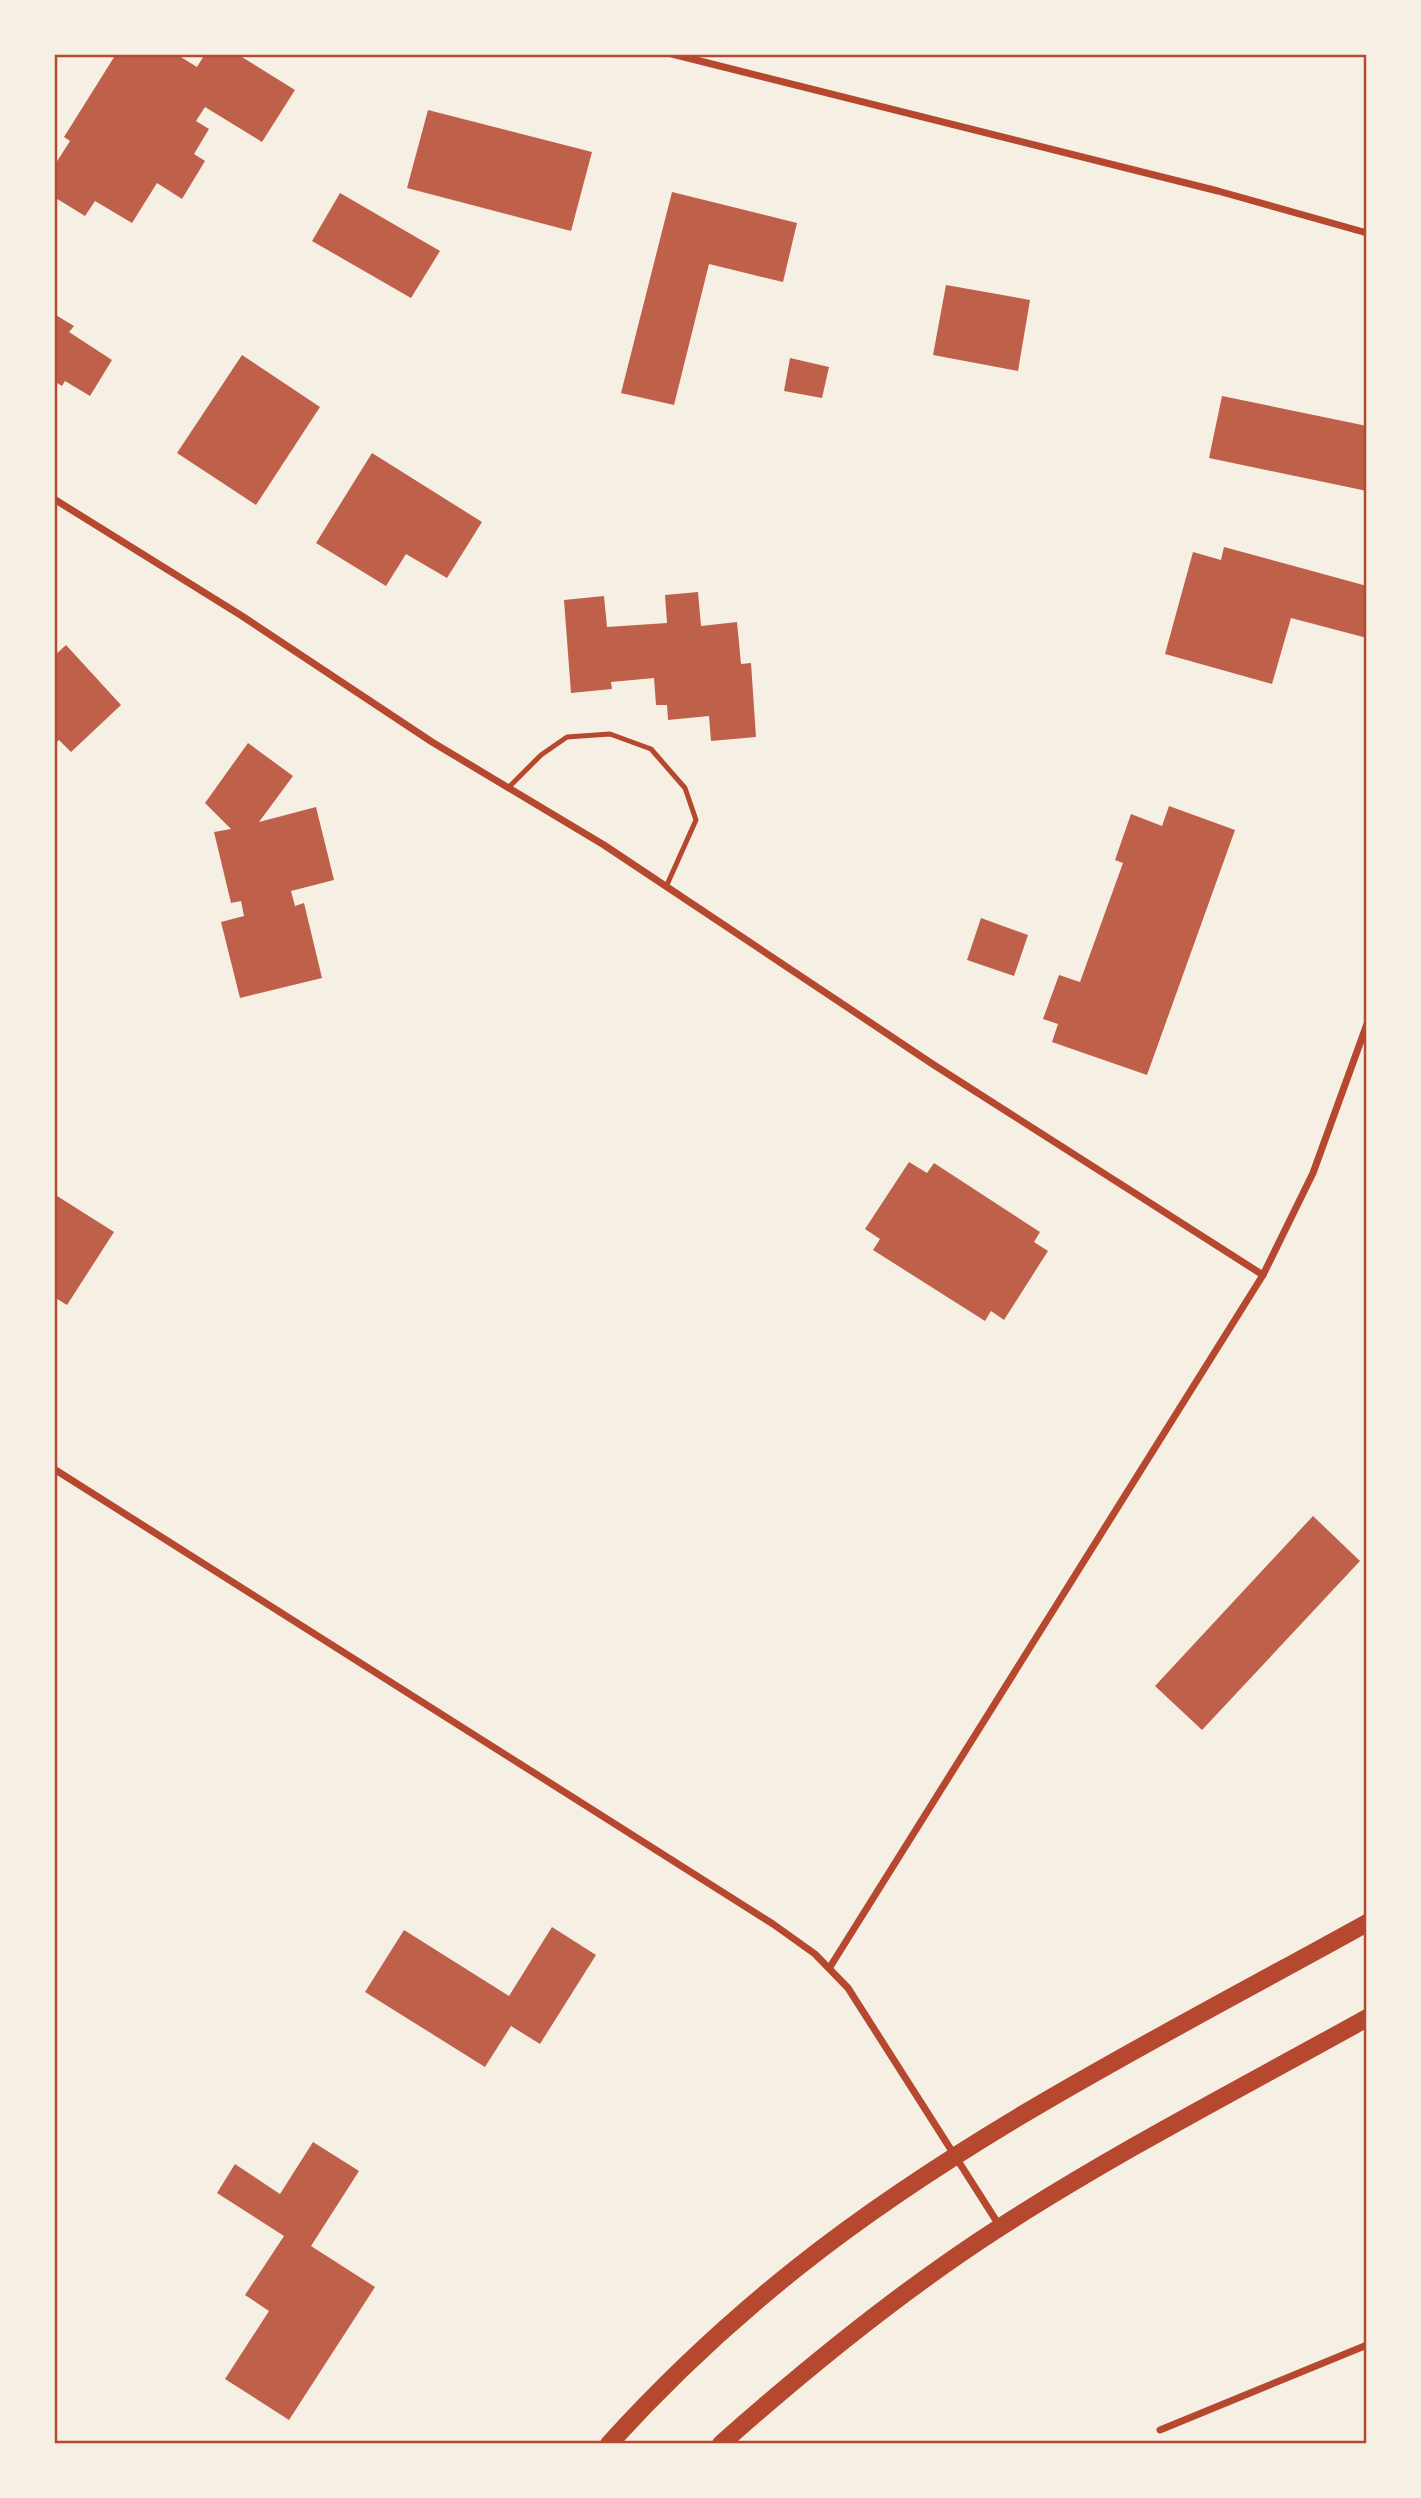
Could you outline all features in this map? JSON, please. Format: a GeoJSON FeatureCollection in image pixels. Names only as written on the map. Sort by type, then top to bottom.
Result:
{"type":"FeatureCollection","features":[{"type":"Feature","properties":{"kind":"main road"},"geometry":{"type":"LineString","coordinates":[[609,2444],[684,2366],[780,2282],[853,2227],[958,2157],[1080,2083],[1367,1923]]}},
{"type":"Feature","properties":{"kind":"main road"},"geometry":{"type":"LineString","coordinates":[[721,2444],[867,2321],[1000,2227],[1102,2165],[1367,2018]]}},
{"type":"Feature","properties":{"kind":"street"},"geometry":{"type":"LineString","coordinates":[[673,54],[1218,191],[1367,233]]}},
{"type":"Feature","properties":{"kind":"street"},"geometry":{"type":"LineString","coordinates":[[54,499],[666,887],[934,1065],[1264,1275]]}},
{"type":"Feature","properties":{"kind":"street"},"geometry":{"type":"LineString","coordinates":[[830,1967],[1264,1275],[1312,1173],[1367,1024]]}},
{"type":"Feature","properties":{"kind":"street"},"geometry":{"type":"LineString","coordinates":[[54,1469],[773,1924],[830,1967],[867,2015],[1000,2227]]}},
{"type":"Feature","properties":{"kind":"street"},"geometry":{"type":"LineString","coordinates":[[1160,2430],[1367,2345]]}},
{"type":"Feature","properties":{"kind":"lane"},"geometry":{"type":"LineString","coordinates":[[508,788],[541,755],[567,737],[610,733],[651,749],[685,788],[696,820],[666,887]]}},
{"type":"Feature","properties":{"kind":"building"},"geometry":{"type":"Polygon","coordinates":[[[116,54],[176,54],[197,67],[205,54],[237,54],[295,90],[262,142],[205,107],[196,121],[209,129],[194,154],[205,161],[182,199],[157,183],[132,223],[95,201],[85,216],[54,197],[54,166],[70,141],[64,137],[116,54]]]}},
{"type":"Feature","properties":{"kind":"building"},"geometry":{"type":"Polygon","coordinates":[[[428,110],[592,152],[571,231],[407,188],[428,110]]]}},
{"type":"Feature","properties":{"kind":"building"},"geometry":{"type":"Polygon","coordinates":[[[672,192],[797,223],[783,282],[709,264],[674,405],[621,393],[672,192]]]}},
{"type":"Feature","properties":{"kind":"building"},"geometry":{"type":"Polygon","coordinates":[[[340,193],[440,251],[411,298],[312,241],[340,193]]]}},
{"type":"Feature","properties":{"kind":"building"},"geometry":{"type":"Polygon","coordinates":[[[946,285],[1030,300],[1018,371],[933,355],[946,285]]]}},
{"type":"Feature","properties":{"kind":"building"},"geometry":{"type":"Polygon","coordinates":[[[54,314],[74,326],[69,332],[112,360],[90,396],[65,381],[62,386],[54,381],[54,314]]]}},
{"type":"Feature","properties":{"kind":"building"},"geometry":{"type":"Polygon","coordinates":[[[242,355],[320,407],[256,505],[177,453],[242,355]]]}},
{"type":"Feature","properties":{"kind":"building"},"geometry":{"type":"Polygon","coordinates":[[[790,358],[829,367],[822,398],[784,391],[790,358]]]}},
{"type":"Feature","properties":{"kind":"building"},"geometry":{"type":"Polygon","coordinates":[[[1222,396],[1367,426],[1367,491],[1209,458],[1222,396]]]}},
{"type":"Feature","properties":{"kind":"building"},"geometry":{"type":"Polygon","coordinates":[[[372,453],[482,522],[447,578],[406,554],[386,586],[316,543],[372,453]]]}},
{"type":"Feature","properties":{"kind":"building"},"geometry":{"type":"Polygon","coordinates":[[[1224,547],[1367,586],[1367,638],[1291,618],[1272,684],[1165,654],[1193,552],[1221,560],[1224,547]]]}},
{"type":"Feature","properties":{"kind":"building"},"geometry":{"type":"Polygon","coordinates":[[[698,592],[701,626],[737,622],[741,664],[751,663],[756,737],[711,741],[709,716],[668,720],[667,705],[656,705],[654,678],[611,682],[612,689],[571,693],[564,600],[604,596],[607,627],[667,623],[665,595],[698,592]]]}},
{"type":"Feature","properties":{"kind":"building"},"geometry":{"type":"Polygon","coordinates":[[[66,645],[121,705],[71,752],[59,740],[54,744],[54,656],[66,645]]]}},
{"type":"Feature","properties":{"kind":"building"},"geometry":{"type":"Polygon","coordinates":[[[248,743],[293,776],[259,822],[316,807],[334,880],[291,891],[295,906],[304,903],[322,978],[240,998],[221,922],[244,916],[241,901],[231,903],[214,832],[231,829],[205,803],[248,743]]]}},
{"type":"Feature","properties":{"kind":"building"},"geometry":{"type":"Polygon","coordinates":[[[1169,806],[1235,830],[1147,1075],[1052,1042],[1058,1024],[1043,1019],[1059,975],[1080,982],[1123,863],[1115,860],[1131,814],[1162,826],[1169,806]]]}},
{"type":"Feature","properties":{"kind":"building"},"geometry":{"type":"Polygon","coordinates":[[[981,918],[1028,935],[1014,976],[967,960],[981,918]]]}},
{"type":"Feature","properties":{"kind":"building"},"geometry":{"type":"Polygon","coordinates":[[[909,1162],[927,1173],[934,1163],[1040,1232],[1034,1242],[1048,1251],[1004,1320],[991,1311],[985,1321],[873,1250],[880,1239],[865,1229],[909,1162]]]}},
{"type":"Feature","properties":{"kind":"building"},"geometry":{"type":"Polygon","coordinates":[[[54,1194],[114,1232],[67,1305],[54,1297],[54,1194]]]}},
{"type":"Feature","properties":{"kind":"building"},"geometry":{"type":"Polygon","coordinates":[[[1313,1516],[1360,1561],[1202,1730],[1155,1686],[1313,1516]]]}},
{"type":"Feature","properties":{"kind":"building"},"geometry":{"type":"Polygon","coordinates":[[[552,1927],[596,1955],[540,2044],[511,2026],[485,2067],[365,1992],[404,1930],[509,1996],[552,1927]]]}},
{"type":"Feature","properties":{"kind":"building"},"geometry":{"type":"Polygon","coordinates":[[[313,2142],[359,2171],[311,2246],[375,2287],[289,2420],[225,2379],[269,2311],[245,2295],[284,2236],[217,2193],[235,2164],[280,2194],[313,2142]]]}}]}
